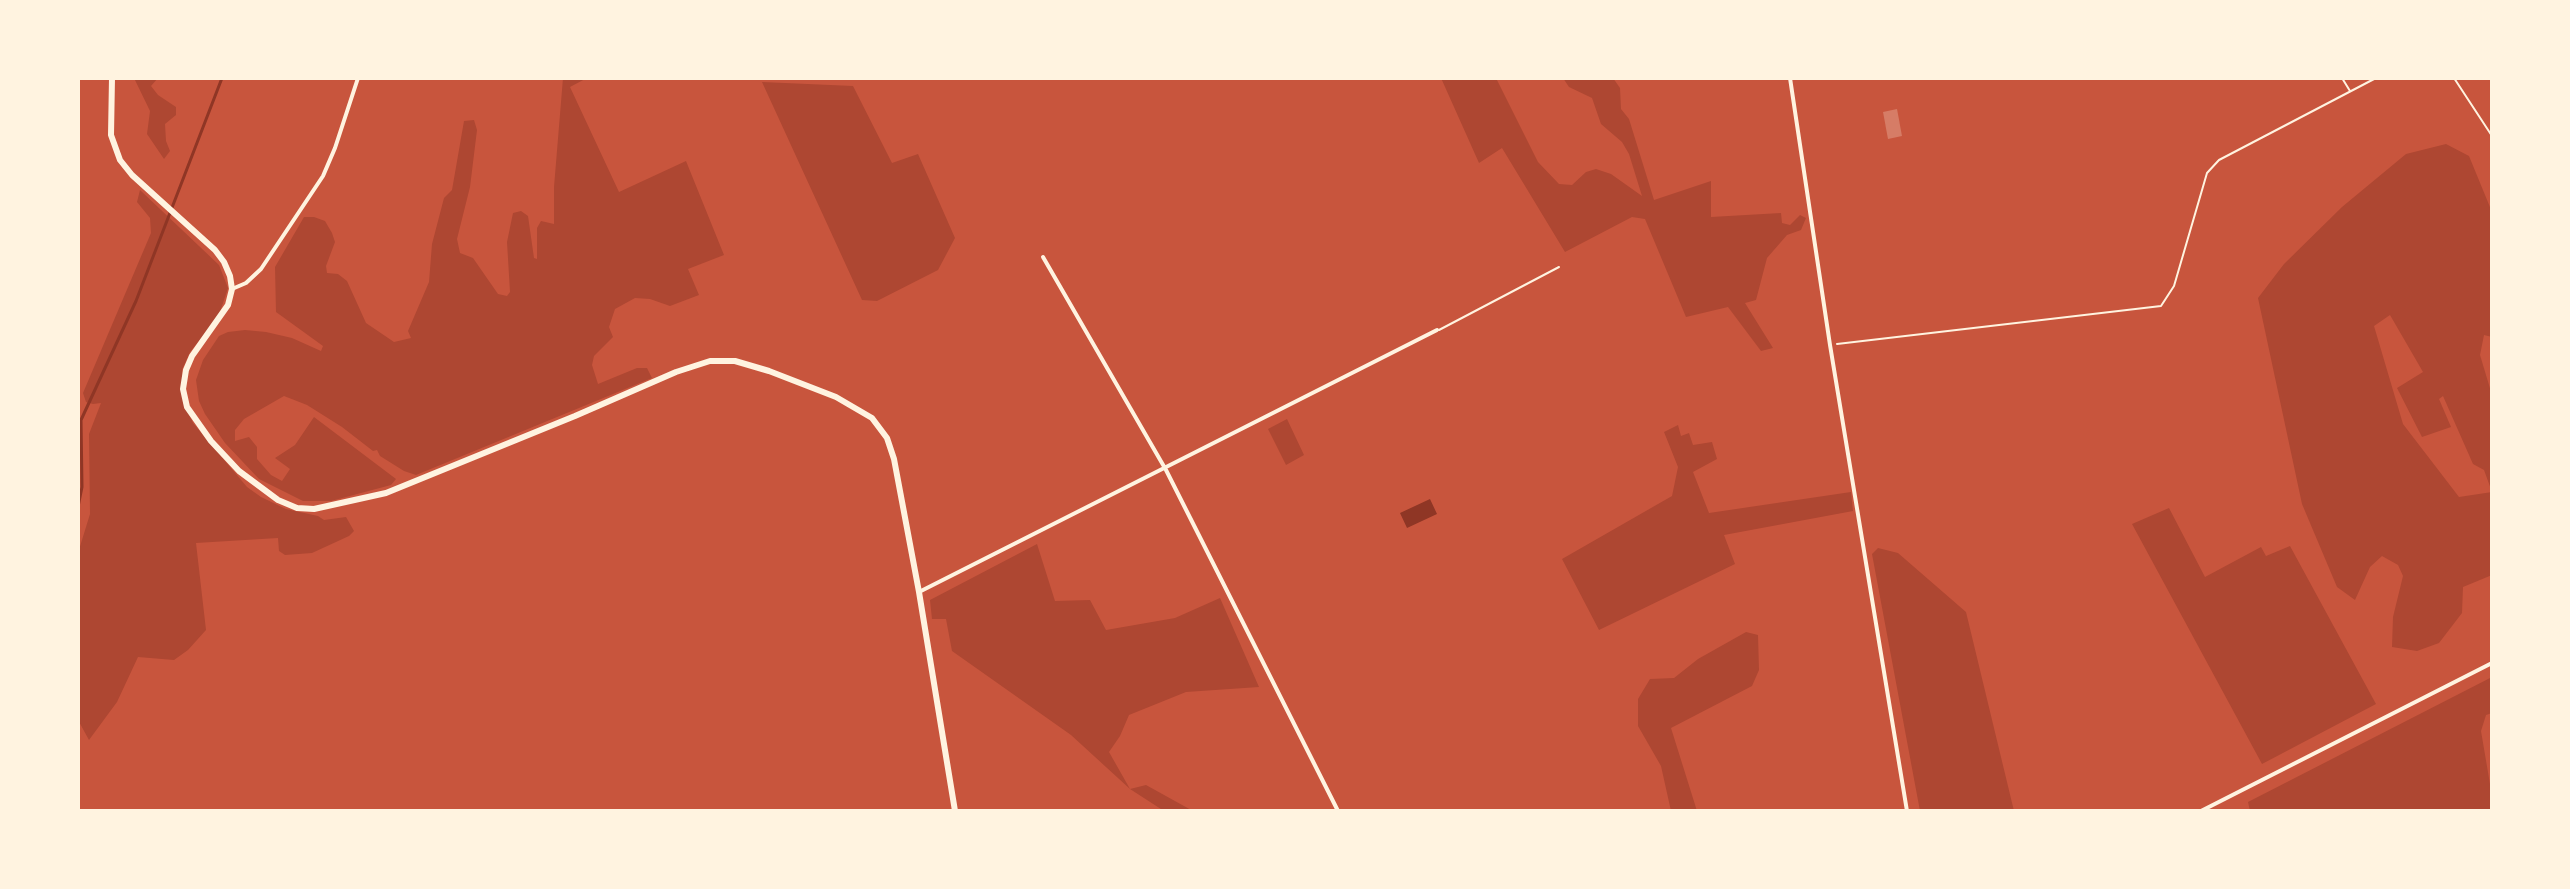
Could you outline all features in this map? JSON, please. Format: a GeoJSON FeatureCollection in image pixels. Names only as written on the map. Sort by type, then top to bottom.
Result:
{"type":"FeatureCollection","features":[{"type":"Feature","properties":{"kind":"main road"},"geometry":{"type":"LineString","coordinates":[[112,78],[111,131],[115,152],[126,169],[224,262],[232,289],[225,312],[188,364],[183,382],[185,401],[196,422],[228,460],[259,488],[283,502],[301,509],[314,509],[386,493],[676,372],[710,361],[735,361],[836,397],[864,412],[881,428],[894,459],[955,811]]}},
{"type":"Feature","properties":{"kind":"street"},"geometry":{"type":"LineString","coordinates":[[232,289],[246,283],[261,269],[323,176],[358,78]]}},
{"type":"Feature","properties":{"kind":"street"},"geometry":{"type":"LineString","coordinates":[[1790,78],[1830,345],[1907,811]]}},
{"type":"Feature","properties":{"kind":"street"},"geometry":{"type":"LineString","coordinates":[[1043,257],[1166,470],[1338,811]]}},
{"type":"Feature","properties":{"kind":"street"},"geometry":{"type":"LineString","coordinates":[[919,592],[1166,470],[1437,330]]}},
{"type":"Feature","properties":{"kind":"street"},"geometry":{"type":"LineString","coordinates":[[2201,811],[2492,663]]}},
{"type":"Feature","properties":{"kind":"lane"},"geometry":{"type":"LineString","coordinates":[[1437,330],[1559,267]]}},
{"type":"Feature","properties":{"kind":"path"},"geometry":{"type":"LineString","coordinates":[[2342,78],[2350,92]]}},
{"type":"Feature","properties":{"kind":"path"},"geometry":{"type":"LineString","coordinates":[[1830,345],[2161,306],[2174,286],[2207,173],[2219,160],[2376,78]]}},
{"type":"Feature","properties":{"kind":"path"},"geometry":{"type":"LineString","coordinates":[[2454,78],[2492,136]]}},
{"type":"Feature","properties":{"kind":"shaded area"},"geometry":{"type":"Polygon","coordinates":[[[134,78],[158,78],[151,86],[176,107],[176,115],[165,124],[170,151],[164,159],[147,134],[150,111],[134,78]]]}},
{"type":"Feature","properties":{"kind":"shaded area"},"geometry":{"type":"Polygon","coordinates":[[[563,78],[587,78],[570,87],[619,192],[686,161],[724,255],[688,269],[699,295],[670,306],[635,298],[615,309],[609,327],[613,337],[594,356],[592,365],[598,384],[637,368],[647,368],[652,378],[416,475],[380,456],[377,450],[373,451],[307,405],[284,396],[244,419],[235,430],[235,441],[249,437],[257,447],[257,459],[271,475],[282,481],[290,469],[275,458],[295,445],[314,417],[396,479],[391,485],[331,501],[303,501],[259,479],[225,443],[205,414],[199,401],[196,380],[203,360],[219,336],[228,332],[266,332],[292,338],[321,351],[323,346],[276,312],[275,267],[304,217],[325,221],[335,242],[326,266],[327,273],[338,274],[347,281],[366,323],[394,342],[411,338],[408,331],[429,282],[432,244],[444,198],[452,190],[464,121],[474,120],[477,130],[470,187],[457,239],[460,253],[473,258],[498,294],[507,296],[510,292],[507,242],[513,213],[521,211],[528,216],[534,258],[537,259],[537,228],[541,221],[554,224],[563,78]]]}},
{"type":"Feature","properties":{"kind":"shaded area"},"geometry":{"type":"Polygon","coordinates":[[[1441,78],[1496,78],[1538,162],[1559,184],[1572,185],[1586,172],[1596,169],[1611,174],[1642,196],[1622,142],[1601,124],[1592,98],[1569,87],[1563,78],[1613,78],[1620,88],[1621,109],[1629,119],[1654,200],[1711,181],[1711,217],[1781,213],[1782,223],[1790,225],[1800,215],[1806,218],[1801,230],[1787,235],[1767,258],[1756,300],[1745,303],[1773,348],[1761,351],[1728,307],[1686,317],[1645,219],[1632,217],[1565,252],[1502,148],[1479,163],[1441,78]]]}},
{"type":"Feature","properties":{"kind":"shaded area"},"geometry":{"type":"Polygon","coordinates":[[[762,82],[853,86],[892,163],[918,154],[955,238],[938,270],[877,301],[862,300],[762,82]]]}},
{"type":"Feature","properties":{"kind":"shaded area"},"geometry":{"type":"Polygon","coordinates":[[[2446,144],[2469,156],[2492,212],[2492,337],[2484,335],[2480,355],[2492,395],[2492,492],[2492,575],[2463,587],[2462,613],[2439,643],[2417,651],[2392,647],[2393,617],[2403,576],[2398,565],[2382,556],[2370,567],[2355,600],[2337,587],[2302,504],[2258,298],[2284,264],[2342,207],[2406,154],[2446,144]],[[2390,315],[2374,326],[2403,424],[2459,497],[2492,492],[2484,470],[2473,464],[2443,396],[2439,399],[2451,427],[2422,437],[2397,388],[2423,372],[2390,315]]]}},
{"type":"Feature","properties":{"kind":"shaded area"},"geometry":{"type":"Polygon","coordinates":[[[140,190],[219,265],[228,288],[218,318],[190,352],[182,370],[183,400],[193,423],[247,487],[261,497],[286,509],[324,520],[346,517],[354,531],[312,553],[285,555],[279,551],[278,538],[196,543],[206,630],[174,660],[138,657],[117,702],[89,740],[78,720],[78,553],[90,514],[89,434],[101,403],[86,402],[83,393],[151,233],[150,218],[137,202],[140,190]]]}},
{"type":"Feature","properties":{"kind":"shaded area"},"geometry":{"type":"Polygon","coordinates":[[[1287,419],[1304,455],[1286,465],[1268,429],[1287,419]]]}},
{"type":"Feature","properties":{"kind":"shaded area"},"geometry":{"type":"Polygon","coordinates":[[[1678,425],[1681,436],[1689,433],[1693,445],[1712,442],[1717,459],[1693,472],[1709,513],[1851,492],[1853,511],[1724,535],[1735,564],[1599,630],[1562,559],[1672,496],[1678,467],[1664,432],[1678,425]]]}},
{"type":"Feature","properties":{"kind":"shaded area"},"geometry":{"type":"Polygon","coordinates":[[[1430,499],[1437,514],[1407,528],[1400,513],[1430,499]]]}},
{"type":"Feature","properties":{"kind":"shaded area"},"geometry":{"type":"Polygon","coordinates":[[[2169,508],[2205,577],[2261,547],[2266,556],[2290,546],[2376,704],[2262,764],[2132,524],[2169,508]]]}},
{"type":"Feature","properties":{"kind":"shaded area"},"geometry":{"type":"Polygon","coordinates":[[[1037,544],[1055,601],[1090,600],[1106,630],[1175,618],[1220,598],[1259,687],[1186,692],[1129,715],[1109,752],[1130,789],[1071,735],[952,651],[946,619],[932,619],[930,600],[1037,544]]]}},
{"type":"Feature","properties":{"kind":"shaded area"},"geometry":{"type":"Polygon","coordinates":[[[1878,548],[1898,553],[1966,612],[2014,811],[1920,811],[1872,554],[1878,548]]]}},
{"type":"Feature","properties":{"kind":"shaded area"},"geometry":{"type":"Polygon","coordinates":[[[1746,632],[1758,635],[1759,670],[1752,686],[1671,728],[1697,811],[1671,811],[1661,766],[1638,726],[1638,699],[1650,679],[1674,678],[1698,659],[1746,632]]]}},
{"type":"Feature","properties":{"kind":"shaded area"},"geometry":{"type":"Polygon","coordinates":[[[2492,677],[2492,713],[2486,715],[2481,731],[2492,811],[2250,811],[2248,802],[2492,677]]]}},
{"type":"Feature","properties":{"kind":"shaded area"},"geometry":{"type":"Polygon","coordinates":[[[1146,785],[1193,811],[1164,811],[1130,789],[1146,785]]]}},
{"type":"Feature","properties":{"kind":"building"},"geometry":{"type":"Polygon","coordinates":[[[1897,109],[1902,136],[1888,139],[1883,112],[1897,109]]]}},
{"type":"Feature","properties":{"kind":"waterway"},"geometry":{"type":"LineString","coordinates":[[78,507],[82,487],[81,420],[136,301],[222,78]]}}]}
